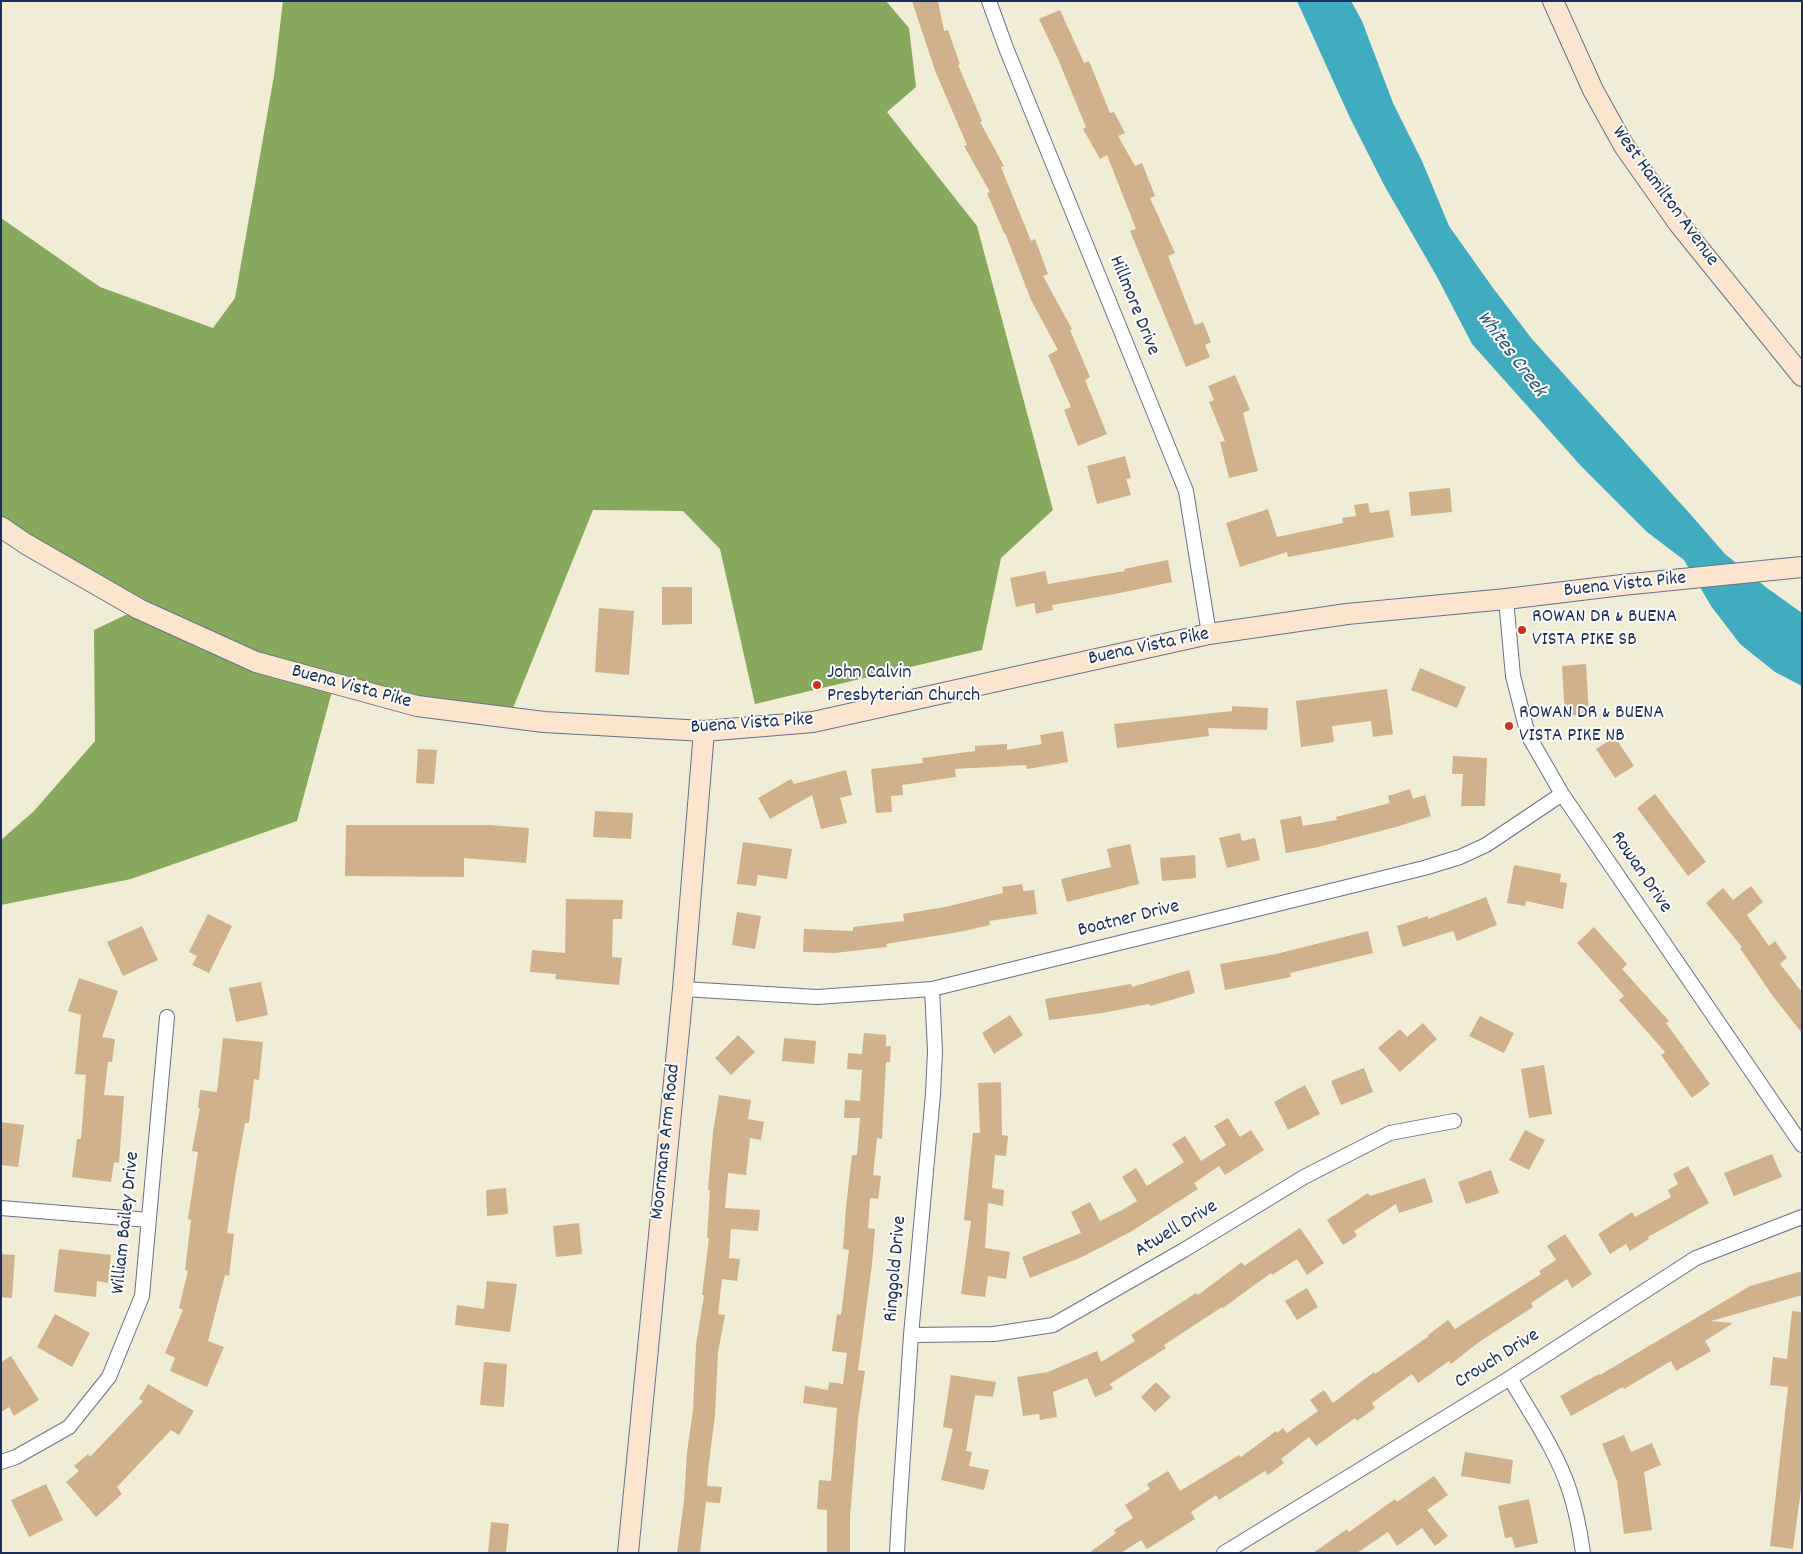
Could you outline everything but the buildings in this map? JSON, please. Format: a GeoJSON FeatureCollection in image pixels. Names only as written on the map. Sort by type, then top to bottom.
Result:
{"type":"FeatureCollection","features":[{"type":"Feature","properties":{"kind":"main road","name":"West Hamilton Avenue"},"geometry":{"type":"LineString","coordinates":[[1554,1],[1593,90],[1624,146],[1679,224],[1802,376]]}},
{"type":"Feature","properties":{"kind":"main road","name":"Buena Vista Pike"},"geometry":{"type":"LineString","coordinates":[[1,527],[26,544],[139,608],[256,662],[417,706],[544,722],[704,731],[813,722],[1209,634],[1347,614],[1802,567]]}},
{"type":"Feature","properties":{"kind":"main road","name":"Moormans Arm Road"},"geometry":{"type":"LineString","coordinates":[[628,1553],[683,989],[704,731]]}},
{"type":"Feature","properties":{"kind":"street","name":"Hillmore Drive"},"geometry":{"type":"LineString","coordinates":[[989,1],[1006,48],[1186,490],[1209,634]]}},
{"type":"Feature","properties":{"kind":"street","name":"Rowan Drive"},"geometry":{"type":"LineString","coordinates":[[1506,599],[1513,676],[1528,735],[1562,794],[1802,1145]]}},
{"type":"Feature","properties":{"kind":"street","name":"Boatner Drive"},"geometry":{"type":"LineString","coordinates":[[683,989],[817,997],[932,989],[1424,868],[1460,857],[1486,845],[1562,794]]}},
{"type":"Feature","properties":{"kind":"street","name":"Ringgold Drive"},"geometry":{"type":"LineString","coordinates":[[898,1553],[898,1515],[911,1335],[934,1077],[935,1051],[932,989]]}},
{"type":"Feature","properties":{"kind":"street","name":"William Bailey Drive"},"geometry":{"type":"LineString","coordinates":[[1,1462],[16,1457],[69,1427],[109,1377],[142,1296],[167,1017]]}},
{"type":"Feature","properties":{"kind":"street","name":"Atwell Drive"},"geometry":{"type":"LineString","coordinates":[[911,1335],[994,1334],[1053,1325],[1184,1250],[1304,1177],[1382,1137],[1390,1133],[1454,1121]]}},
{"type":"Feature","properties":{"kind":"street"},"geometry":{"type":"LineString","coordinates":[[1,1208],[149,1220]]}},
{"type":"Feature","properties":{"kind":"street","name":"Crouch Drive"},"geometry":{"type":"LineString","coordinates":[[1224,1553],[1510,1378],[1696,1258],[1802,1217]]}},
{"type":"Feature","properties":{"kind":"street"},"geometry":{"type":"LineString","coordinates":[[1510,1378],[1555,1456],[1569,1487],[1579,1521],[1582,1553]]}},
{"type":"Feature","properties":{"kind":"green space"},"geometry":{"type":"Polygon","coordinates":[[[283,1],[886,1],[909,28],[916,87],[887,112],[977,226],[1053,510],[1001,558],[982,650],[755,704],[720,549],[683,511],[593,510],[509,718],[334,684],[297,821],[131,879],[1,905],[1,840],[34,811],[95,741],[94,630],[138,609],[1,527],[1,218],[100,287],[213,328],[235,298],[274,76],[283,1]]]}},
{"type":"Feature","properties":{"kind":"water","name":"Whites Creek"},"geometry":{"type":"Polygon","coordinates":[[[1297,1],[1351,1],[1362,21],[1393,103],[1422,161],[1449,226],[1532,339],[1725,554],[1802,613],[1802,686],[1775,672],[1740,644],[1711,606],[1684,560],[1647,532],[1581,466],[1472,344],[1436,275],[1384,185],[1350,118],[1297,1]]]}},
{"type":"Feature","properties":{"kind":"place","name":"ROWAN DR & BUENA VISTA PIKE SB"},"geometry":{"type":"Point","coordinates":[1522,630]}},
{"type":"Feature","properties":{"kind":"place","name":"John Calvin Presbyterian Church"},"geometry":{"type":"Point","coordinates":[817,685]}},
{"type":"Feature","properties":{"kind":"place","name":"ROWAN DR & BUENA VISTA PIKE NB"},"geometry":{"type":"Point","coordinates":[1509,726]}}]}
